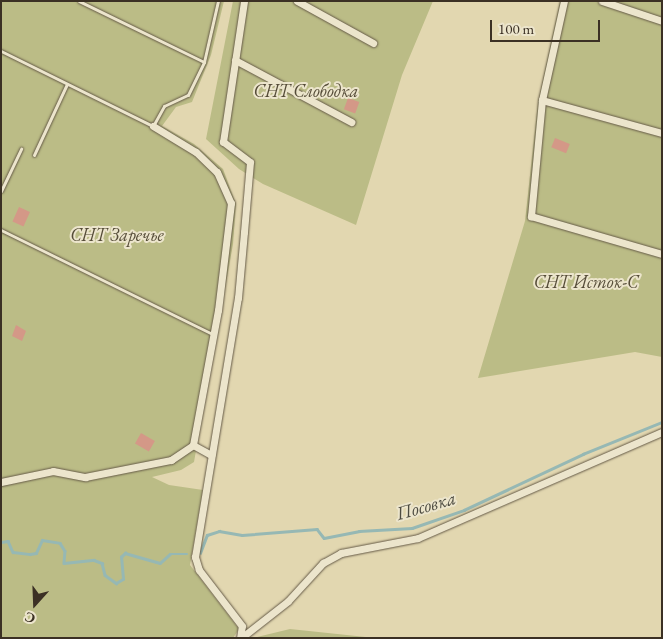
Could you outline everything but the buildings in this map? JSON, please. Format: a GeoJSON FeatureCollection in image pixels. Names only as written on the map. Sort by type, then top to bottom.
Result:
{"type":"FeatureCollection","features":[{"type":"Feature","properties":{"kind":"street"},"geometry":{"type":"LineString","coordinates":[[240,638],[242,626],[199,570],[195,557],[238,298],[250,162],[223,142],[244,1]]}},
{"type":"Feature","properties":{"kind":"street"},"geometry":{"type":"LineString","coordinates":[[297,1],[373,43]]}},
{"type":"Feature","properties":{"kind":"street"},"geometry":{"type":"LineString","coordinates":[[564,1],[542,100],[531,216],[662,254]]}},
{"type":"Feature","properties":{"kind":"street"},"geometry":{"type":"LineString","coordinates":[[602,1],[662,21]]}},
{"type":"Feature","properties":{"kind":"street"},"geometry":{"type":"LineString","coordinates":[[235,60],[351,122]]}},
{"type":"Feature","properties":{"kind":"street"},"geometry":{"type":"LineString","coordinates":[[542,100],[662,133]]}},
{"type":"Feature","properties":{"kind":"street"},"geometry":{"type":"LineString","coordinates":[[1,482],[53,471],[85,477],[171,460],[193,445],[228,241],[230,203],[227,190],[217,172],[196,152],[153,126]]}},
{"type":"Feature","properties":{"kind":"street"},"geometry":{"type":"LineString","coordinates":[[240,638],[288,600],[323,564],[341,553],[418,538],[662,432]]}},
{"type":"Feature","properties":{"kind":"street"},"geometry":{"type":"LineString","coordinates":[[193,445],[211,455]]}},
{"type":"Feature","properties":{"kind":"lane"},"geometry":{"type":"LineString","coordinates":[[79,1],[204,62]]}},
{"type":"Feature","properties":{"kind":"lane"},"geometry":{"type":"LineString","coordinates":[[1,51],[153,126],[164,106],[188,95],[204,62],[218,1]]}},
{"type":"Feature","properties":{"kind":"lane"},"geometry":{"type":"LineString","coordinates":[[34,155],[67,84]]}},
{"type":"Feature","properties":{"kind":"lane"},"geometry":{"type":"LineString","coordinates":[[1,190],[20,149]]}},
{"type":"Feature","properties":{"kind":"lane"},"geometry":{"type":"LineString","coordinates":[[1,230],[212,334]]}},
{"type":"Feature","properties":{"kind":"green space","name":"СНТ Заречье"},"geometry":{"type":"Polygon","coordinates":[[[1,1],[224,1],[211,55],[192,102],[176,107],[162,126],[194,144],[223,169],[236,204],[233,244],[194,462],[181,470],[152,477],[169,485],[203,490],[190,565],[239,629],[233,638],[1,638],[1,1]]]}},
{"type":"Feature","properties":{"kind":"green space","name":"СНТ Слободка"},"geometry":{"type":"Polygon","coordinates":[[[233,1],[433,1],[402,75],[356,225],[263,184],[239,169],[206,139],[233,1]]]}},
{"type":"Feature","properties":{"kind":"green space","name":"СНТ Исток-С"},"geometry":{"type":"Polygon","coordinates":[[[560,1],[662,1],[662,357],[635,352],[478,378],[525,221],[538,102],[560,1]]]}},
{"type":"Feature","properties":{"kind":"green space"},"geometry":{"type":"Polygon","coordinates":[[[290,629],[375,638],[253,638],[290,629]]]}},
{"type":"Feature","properties":{"kind":"waterway","name":"Посовка"},"geometry":{"type":"LineString","coordinates":[[200,553],[207,535],[219,531],[242,535],[317,529],[324,538],[359,531],[412,528],[464,510],[583,454],[662,422]]}},
{"type":"Feature","properties":{"kind":"waterway","name":"Посовка"},"geometry":{"type":"LineString","coordinates":[[1,542],[8,541],[13,552],[30,554],[36,553],[42,540],[60,543],[65,551],[64,563],[94,560],[102,563],[105,575],[116,583],[123,579],[121,557],[125,553],[160,563],[170,554],[187,554]]}}]}
